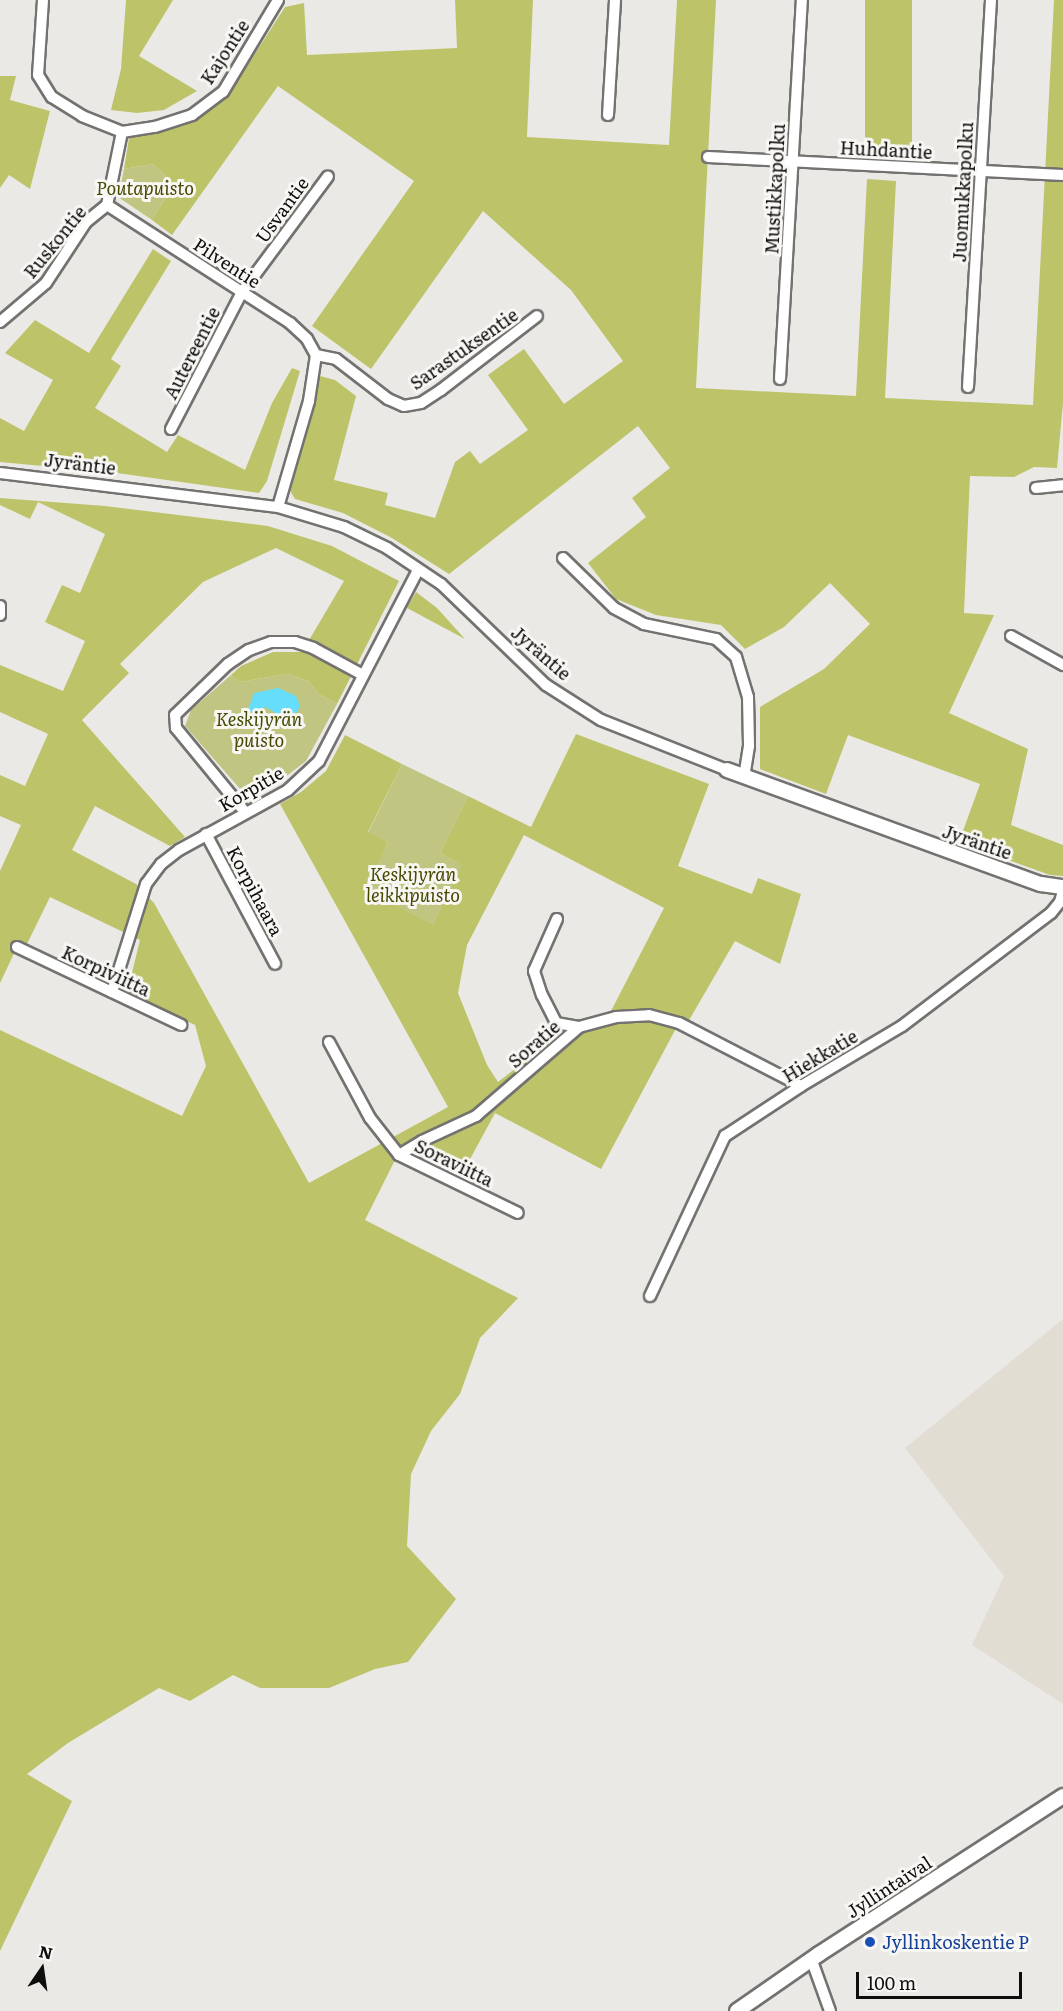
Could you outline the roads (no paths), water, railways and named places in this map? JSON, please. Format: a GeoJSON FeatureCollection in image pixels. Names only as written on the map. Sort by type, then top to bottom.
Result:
{"type":"FeatureCollection","features":[{"type":"Feature","properties":{"kind":"street"},"geometry":{"type":"LineString","coordinates":[[43,0],[38,75],[52,98],[82,116],[122,132],[107,205]]}},
{"type":"Feature","properties":{"kind":"street","name":"Kajontie"},"geometry":{"type":"LineString","coordinates":[[122,132],[155,127],[192,115],[223,92],[278,0]]}},
{"type":"Feature","properties":{"kind":"street"},"geometry":{"type":"LineString","coordinates":[[608,114],[615,0]]}},
{"type":"Feature","properties":{"kind":"street","name":"Mustikkapolku"},"geometry":{"type":"LineString","coordinates":[[780,379],[802,0]]}},
{"type":"Feature","properties":{"kind":"street","name":"Juomukkapolku"},"geometry":{"type":"LineString","coordinates":[[968,387],[991,0]]}},
{"type":"Feature","properties":{"kind":"street","name":"Huhdantie"},"geometry":{"type":"LineString","coordinates":[[708,157],[1063,175]]}},
{"type":"Feature","properties":{"kind":"street","name":"Usvantie"},"geometry":{"type":"LineString","coordinates":[[242,292],[328,176]]}},
{"type":"Feature","properties":{"kind":"street","name":"Pilventie"},"geometry":{"type":"LineString","coordinates":[[107,205],[290,323],[307,339],[316,355]]}},
{"type":"Feature","properties":{"kind":"street","name":"Ruskontie"},"geometry":{"type":"LineString","coordinates":[[0,322],[46,283],[86,222],[107,205]]}},
{"type":"Feature","properties":{"kind":"street","name":"Autereentie"},"geometry":{"type":"LineString","coordinates":[[171,429],[242,292]]}},
{"type":"Feature","properties":{"kind":"street","name":"Sarastuksentie"},"geometry":{"type":"LineString","coordinates":[[316,355],[336,359],[388,399],[404,406],[421,403],[441,390],[537,316]]}},
{"type":"Feature","properties":{"kind":"street"},"geometry":{"type":"LineString","coordinates":[[278,507],[309,401],[316,355]]}},
{"type":"Feature","properties":{"kind":"street","name":"Jyräntie"},"geometry":{"type":"LineString","coordinates":[[0,473],[278,507],[344,527],[387,548],[441,584],[546,685],[600,720],[727,770],[1041,884],[1063,889]]}},
{"type":"Feature","properties":{"kind":"street"},"geometry":{"type":"LineString","coordinates":[[1036,488],[1063,485]]}},
{"type":"Feature","properties":{"kind":"street"},"geometry":{"type":"LineString","coordinates":[[563,558],[614,608],[644,624],[716,639],[736,657],[748,697],[749,746],[744,776]]}},
{"type":"Feature","properties":{"kind":"street","name":"Korpitie"},"geometry":{"type":"LineString","coordinates":[[112,992],[146,884],[161,864],[206,834],[288,790],[319,761],[418,570]]}},
{"type":"Feature","properties":{"kind":"street"},"geometry":{"type":"LineString","coordinates":[[0,606],[0,615]]}},
{"type":"Feature","properties":{"kind":"street"},"geometry":{"type":"LineString","coordinates":[[1011,636],[1063,665]]}},
{"type":"Feature","properties":{"kind":"street"},"geometry":{"type":"LineString","coordinates":[[245,812],[176,728],[175,715],[228,664],[249,650],[271,642],[295,642],[313,648],[363,675]]}},
{"type":"Feature","properties":{"kind":"street","name":"Korpihaara"},"geometry":{"type":"LineString","coordinates":[[206,834],[274,964]]}},
{"type":"Feature","properties":{"kind":"street","name":"Hiekkatie"},"geometry":{"type":"LineString","coordinates":[[650,1296],[725,1136],[801,1086],[902,1026],[1051,913],[1060,902],[1063,889]]}},
{"type":"Feature","properties":{"kind":"street"},"geometry":{"type":"LineString","coordinates":[[557,919],[534,971],[542,995],[556,1023],[579,1027]]}},
{"type":"Feature","properties":{"kind":"street","name":"Korpiviitta"},"geometry":{"type":"LineString","coordinates":[[17,947],[181,1025]]}},
{"type":"Feature","properties":{"kind":"street","name":"Soratie"},"geometry":{"type":"LineString","coordinates":[[399,1155],[422,1141],[476,1116],[579,1027],[616,1017],[649,1015],[679,1023],[801,1086]]}},
{"type":"Feature","properties":{"kind":"street","name":"Soraviitta"},"geometry":{"type":"LineString","coordinates":[[329,1042],[370,1118],[399,1155],[518,1213]]}},
{"type":"Feature","properties":{"kind":"street","name":"Jyllintaival"},"geometry":{"type":"LineString","coordinates":[[737,2011],[1063,1796]]}},
{"type":"Feature","properties":{"kind":"street"},"geometry":{"type":"LineString","coordinates":[[812,1961],[830,2011]]}},
{"type":"Feature","properties":{"kind":"water"},"geometry":{"type":"Polygon","coordinates":[[[278,688],[296,696],[300,706],[297,712],[283,717],[265,707],[253,713],[248,710],[254,693],[278,688]]]}},
{"type":"Feature","properties":{"kind":"place","name":"Jyllinkoskentie P"},"geometry":{"type":"Point","coordinates":[870,1942]}},
{"type":"Feature","properties":{"kind":"park label","name":"Poutapuisto"},"geometry":{"type":"Point","coordinates":[145,188]}},
{"type":"Feature","properties":{"kind":"park label","name":"Keskijyrän puisto"},"geometry":{"type":"Point","coordinates":[259,730]}},
{"type":"Feature","properties":{"kind":"park label","name":"Keskijyrän leikkipuisto"},"geometry":{"type":"Point","coordinates":[413,885]}}]}
